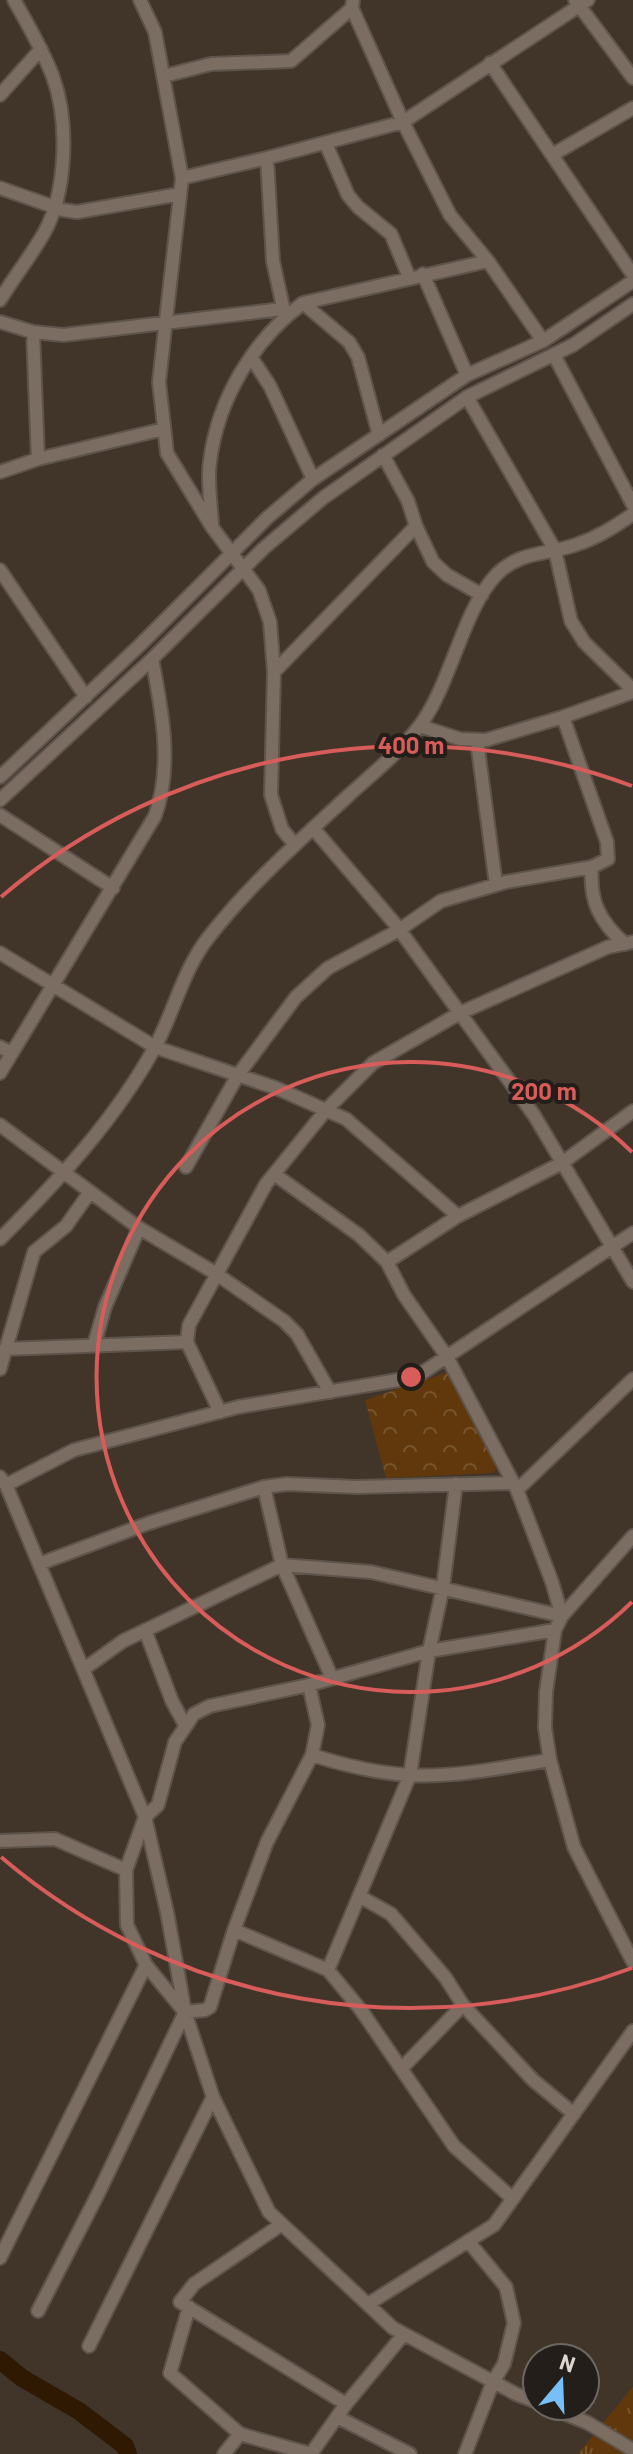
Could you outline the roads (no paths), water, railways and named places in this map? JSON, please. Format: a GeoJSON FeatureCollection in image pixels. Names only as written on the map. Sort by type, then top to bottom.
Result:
{"type":"FeatureCollection","features":[{"type":"Feature","properties":{"kind":"street"},"geometry":{"type":"LineString","coordinates":[[0,300],[44,234],[56,208],[63,163],[61,111],[54,80],[14,0]]}},
{"type":"Feature","properties":{"kind":"street"},"geometry":{"type":"LineString","coordinates":[[140,0],[155,32],[182,178],[159,382],[167,453],[212,527],[259,590],[270,622],[274,672],[271,795],[282,829],[295,845]]}},
{"type":"Feature","properties":{"kind":"street"},"geometry":{"type":"LineString","coordinates":[[182,178],[326,144],[403,122],[581,2],[633,78]]}},
{"type":"Feature","properties":{"kind":"street"},"geometry":{"type":"LineString","coordinates":[[164,76],[211,64],[291,61],[353,4],[403,122],[450,215],[488,261],[543,341]]}},
{"type":"Feature","properties":{"kind":"street"},"geometry":{"type":"LineString","coordinates":[[0,95],[41,49]]}},
{"type":"Feature","properties":{"kind":"street"},"geometry":{"type":"LineString","coordinates":[[490,63],[633,275]]}},
{"type":"Feature","properties":{"kind":"street"},"geometry":{"type":"LineString","coordinates":[[552,155],[633,108]]}},
{"type":"Feature","properties":{"kind":"street"},"geometry":{"type":"LineString","coordinates":[[326,144],[348,195],[391,234],[467,375]]}},
{"type":"Feature","properties":{"kind":"street"},"geometry":{"type":"LineString","coordinates":[[212,527],[210,462],[224,407],[234,383],[284,313],[273,261],[267,158]]}},
{"type":"Feature","properties":{"kind":"street"},"geometry":{"type":"LineString","coordinates":[[0,188],[56,208],[77,212],[180,194]]}},
{"type":"Feature","properties":{"kind":"street"},"geometry":{"type":"LineString","coordinates":[[0,322],[33,332],[63,335],[166,322],[284,313],[303,303],[488,261]]}},
{"type":"Feature","properties":{"kind":"street"},"geometry":{"type":"LineString","coordinates":[[0,270],[14,277]]}},
{"type":"Feature","properties":{"kind":"street"},"geometry":{"type":"LineString","coordinates":[[0,777],[86,697],[267,518],[313,479],[467,375],[543,341],[633,281]]}},
{"type":"Feature","properties":{"kind":"street"},"geometry":{"type":"LineString","coordinates":[[303,303],[349,342],[358,357],[379,435]]}},
{"type":"Feature","properties":{"kind":"street"},"geometry":{"type":"LineString","coordinates":[[0,800],[303,514],[467,397],[588,336],[633,304]]}},
{"type":"Feature","properties":{"kind":"street"},"geometry":{"type":"LineString","coordinates":[[33,332],[38,459]]}},
{"type":"Feature","properties":{"kind":"street"},"geometry":{"type":"LineString","coordinates":[[554,355],[633,505]]}},
{"type":"Feature","properties":{"kind":"street"},"geometry":{"type":"LineString","coordinates":[[251,357],[270,386],[313,479]]}},
{"type":"Feature","properties":{"kind":"street"},"geometry":{"type":"LineString","coordinates":[[420,726],[477,741],[563,717],[633,691],[584,642],[571,621],[555,550],[467,397]]}},
{"type":"Feature","properties":{"kind":"street"},"geometry":{"type":"LineString","coordinates":[[0,472],[38,459],[164,429]]}},
{"type":"Feature","properties":{"kind":"street"},"geometry":{"type":"LineString","coordinates":[[383,455],[408,501],[433,562],[447,575],[482,595]]}},
{"type":"Feature","properties":{"kind":"street"},"geometry":{"type":"LineString","coordinates":[[0,1239],[66,1173],[113,1112],[155,1047],[205,941],[295,845],[420,726],[436,701],[482,595],[496,575],[524,555],[555,550],[605,533],[633,514]]}},
{"type":"Feature","properties":{"kind":"street"},"geometry":{"type":"LineString","coordinates":[[274,672],[416,526]]}},
{"type":"Feature","properties":{"kind":"street"},"geometry":{"type":"LineString","coordinates":[[0,570],[86,697]]}},
{"type":"Feature","properties":{"kind":"street"},"geometry":{"type":"LineString","coordinates":[[0,1073],[6,1050],[55,985],[155,816],[163,794],[164,717],[152,659]]}},
{"type":"Feature","properties":{"kind":"street"},"geometry":{"type":"LineString","coordinates":[[186,1167],[238,1075],[296,997],[328,968],[399,930],[441,901],[496,885],[592,867],[608,859],[607,842],[563,717]]}},
{"type":"Feature","properties":{"kind":"street"},"geometry":{"type":"LineString","coordinates":[[477,741],[496,885]]}},
{"type":"Feature","properties":{"kind":"street"},"geometry":{"type":"LineString","coordinates":[[0,815],[113,888]]}},
{"type":"Feature","properties":{"kind":"street"},"geometry":{"type":"LineString","coordinates":[[313,828],[399,930],[534,1115],[633,1282]]}},
{"type":"Feature","properties":{"kind":"street"},"geometry":{"type":"LineString","coordinates":[[592,867],[592,897],[598,915],[607,928],[629,943]]}},
{"type":"Feature","properties":{"kind":"street"},"geometry":{"type":"LineString","coordinates":[[220,1412],[187,1342],[189,1325],[266,1184],[326,1110],[373,1063],[460,1013],[608,947],[629,943]]}},
{"type":"Feature","properties":{"kind":"street"},"geometry":{"type":"LineString","coordinates":[[0,953],[155,1047],[276,1088],[346,1119],[458,1216]]}},
{"type":"Feature","properties":{"kind":"street"},"geometry":{"type":"LineString","coordinates":[[387,1262],[458,1216],[562,1163],[633,1111]]}},
{"type":"Feature","properties":{"kind":"street"},"geometry":{"type":"LineString","coordinates":[[0,1125],[139,1228],[215,1273],[284,1321],[297,1334],[330,1392]]}},
{"type":"Feature","properties":{"kind":"street"},"geometry":{"type":"LineString","coordinates":[[274,1174],[359,1235],[387,1262],[404,1295],[447,1357],[514,1486],[562,1616]]}},
{"type":"Feature","properties":{"kind":"street"},"geometry":{"type":"LineString","coordinates":[[0,1369],[34,1252],[66,1226],[90,1192]]}},
{"type":"Feature","properties":{"kind":"street"},"geometry":{"type":"LineString","coordinates":[[94,1345],[105,1307],[139,1228]]}},
{"type":"Feature","properties":{"kind":"street"},"geometry":{"type":"LineString","coordinates":[[521,2395],[393,2328],[269,2212],[213,2097],[185,2012],[167,1912],[145,1817],[3,1481],[74,1450],[220,1412],[416,1377],[633,1233]]}},
{"type":"Feature","properties":{"kind":"street"},"geometry":{"type":"LineString","coordinates":[[5,1349],[187,1342]]}},
{"type":"Feature","properties":{"kind":"street"},"geometry":{"type":"LineString","coordinates":[[39,1564],[149,1523],[264,1487],[287,1484],[514,1486],[633,1379]]}},
{"type":"Feature","properties":{"kind":"street"},"geometry":{"type":"LineString","coordinates":[[328,1970],[410,1775],[429,1651],[443,1587],[456,1484]]}},
{"type":"Feature","properties":{"kind":"street"},"geometry":{"type":"LineString","coordinates":[[264,1487],[282,1565],[332,1678]]}},
{"type":"Feature","properties":{"kind":"street"},"geometry":{"type":"LineString","coordinates":[[633,1536],[562,1616],[555,1630],[546,1692],[545,1728],[550,1760],[574,1847],[633,1962]]}},
{"type":"Feature","properties":{"kind":"street"},"geometry":{"type":"LineString","coordinates":[[84,1669],[123,1641],[282,1565],[371,1572],[562,1616]]}},
{"type":"Feature","properties":{"kind":"street"},"geometry":{"type":"LineString","coordinates":[[145,1630],[172,1701],[185,1725]]}},
{"type":"Feature","properties":{"kind":"street"},"geometry":{"type":"LineString","coordinates":[[185,2012],[146,1965],[127,1925],[126,1870],[145,1817],[158,1805],[175,1742],[194,1714],[210,1706],[309,1685],[429,1651],[555,1630]]}},
{"type":"Feature","properties":{"kind":"street"},"geometry":{"type":"LineString","coordinates":[[185,2012],[210,2007],[234,1930],[267,1842],[312,1755],[318,1725],[309,1685]]}},
{"type":"Feature","properties":{"kind":"street"},"geometry":{"type":"LineString","coordinates":[[312,1755],[349,1767],[410,1775],[472,1771],[550,1760]]}},
{"type":"Feature","properties":{"kind":"street"},"geometry":{"type":"LineString","coordinates":[[0,1841],[55,1839],[126,1870]]}},
{"type":"Feature","properties":{"kind":"street"},"geometry":{"type":"LineString","coordinates":[[359,1896],[391,1914],[445,1977],[463,2005],[533,2080],[574,2114]]}},
{"type":"Feature","properties":{"kind":"street"},"geometry":{"type":"LineString","coordinates":[[234,1930],[328,1970],[361,2010],[454,2146],[513,2199]]}},
{"type":"Feature","properties":{"kind":"street"},"geometry":{"type":"LineString","coordinates":[[0,2258],[146,1965]]}},
{"type":"Feature","properties":{"kind":"street"},"geometry":{"type":"LineString","coordinates":[[402,2068],[463,2005]]}},
{"type":"Feature","properties":{"kind":"street"},"geometry":{"type":"LineString","coordinates":[[38,2311],[185,2012]]}},
{"type":"Feature","properties":{"kind":"street"},"geometry":{"type":"LineString","coordinates":[[368,2304],[494,2225],[633,2031]]}},
{"type":"Feature","properties":{"kind":"street"},"geometry":{"type":"LineString","coordinates":[[89,2346],[213,2097]]}},
{"type":"Feature","properties":{"kind":"street"},"geometry":{"type":"LineString","coordinates":[[282,2224],[194,2284],[180,2302],[346,2404]]}},
{"type":"Feature","properties":{"kind":"street"},"geometry":{"type":"LineString","coordinates":[[465,2454],[493,2382],[504,2364],[514,2323],[506,2287],[468,2241]]}},
{"type":"Feature","properties":{"kind":"street"},"geometry":{"type":"LineString","coordinates":[[189,2307],[170,2373],[240,2434],[311,2454],[346,2404],[404,2334]]}},
{"type":"Feature","properties":{"kind":"street"},"geometry":{"type":"LineString","coordinates":[[337,2417],[410,2454]]}},
{"type":"Feature","properties":{"kind":"street"},"geometry":{"type":"LineString","coordinates":[[586,2422],[633,2450]]}},
{"type":"Feature","properties":{"kind":"street"},"geometry":{"type":"LineString","coordinates":[[224,2454],[240,2434]]}},
{"type":"Feature","properties":{"kind":"waterway"},"geometry":{"type":"LineString","coordinates":[[0,2360],[22,2378],[79,2411],[125,2446],[128,2454]]}}]}
